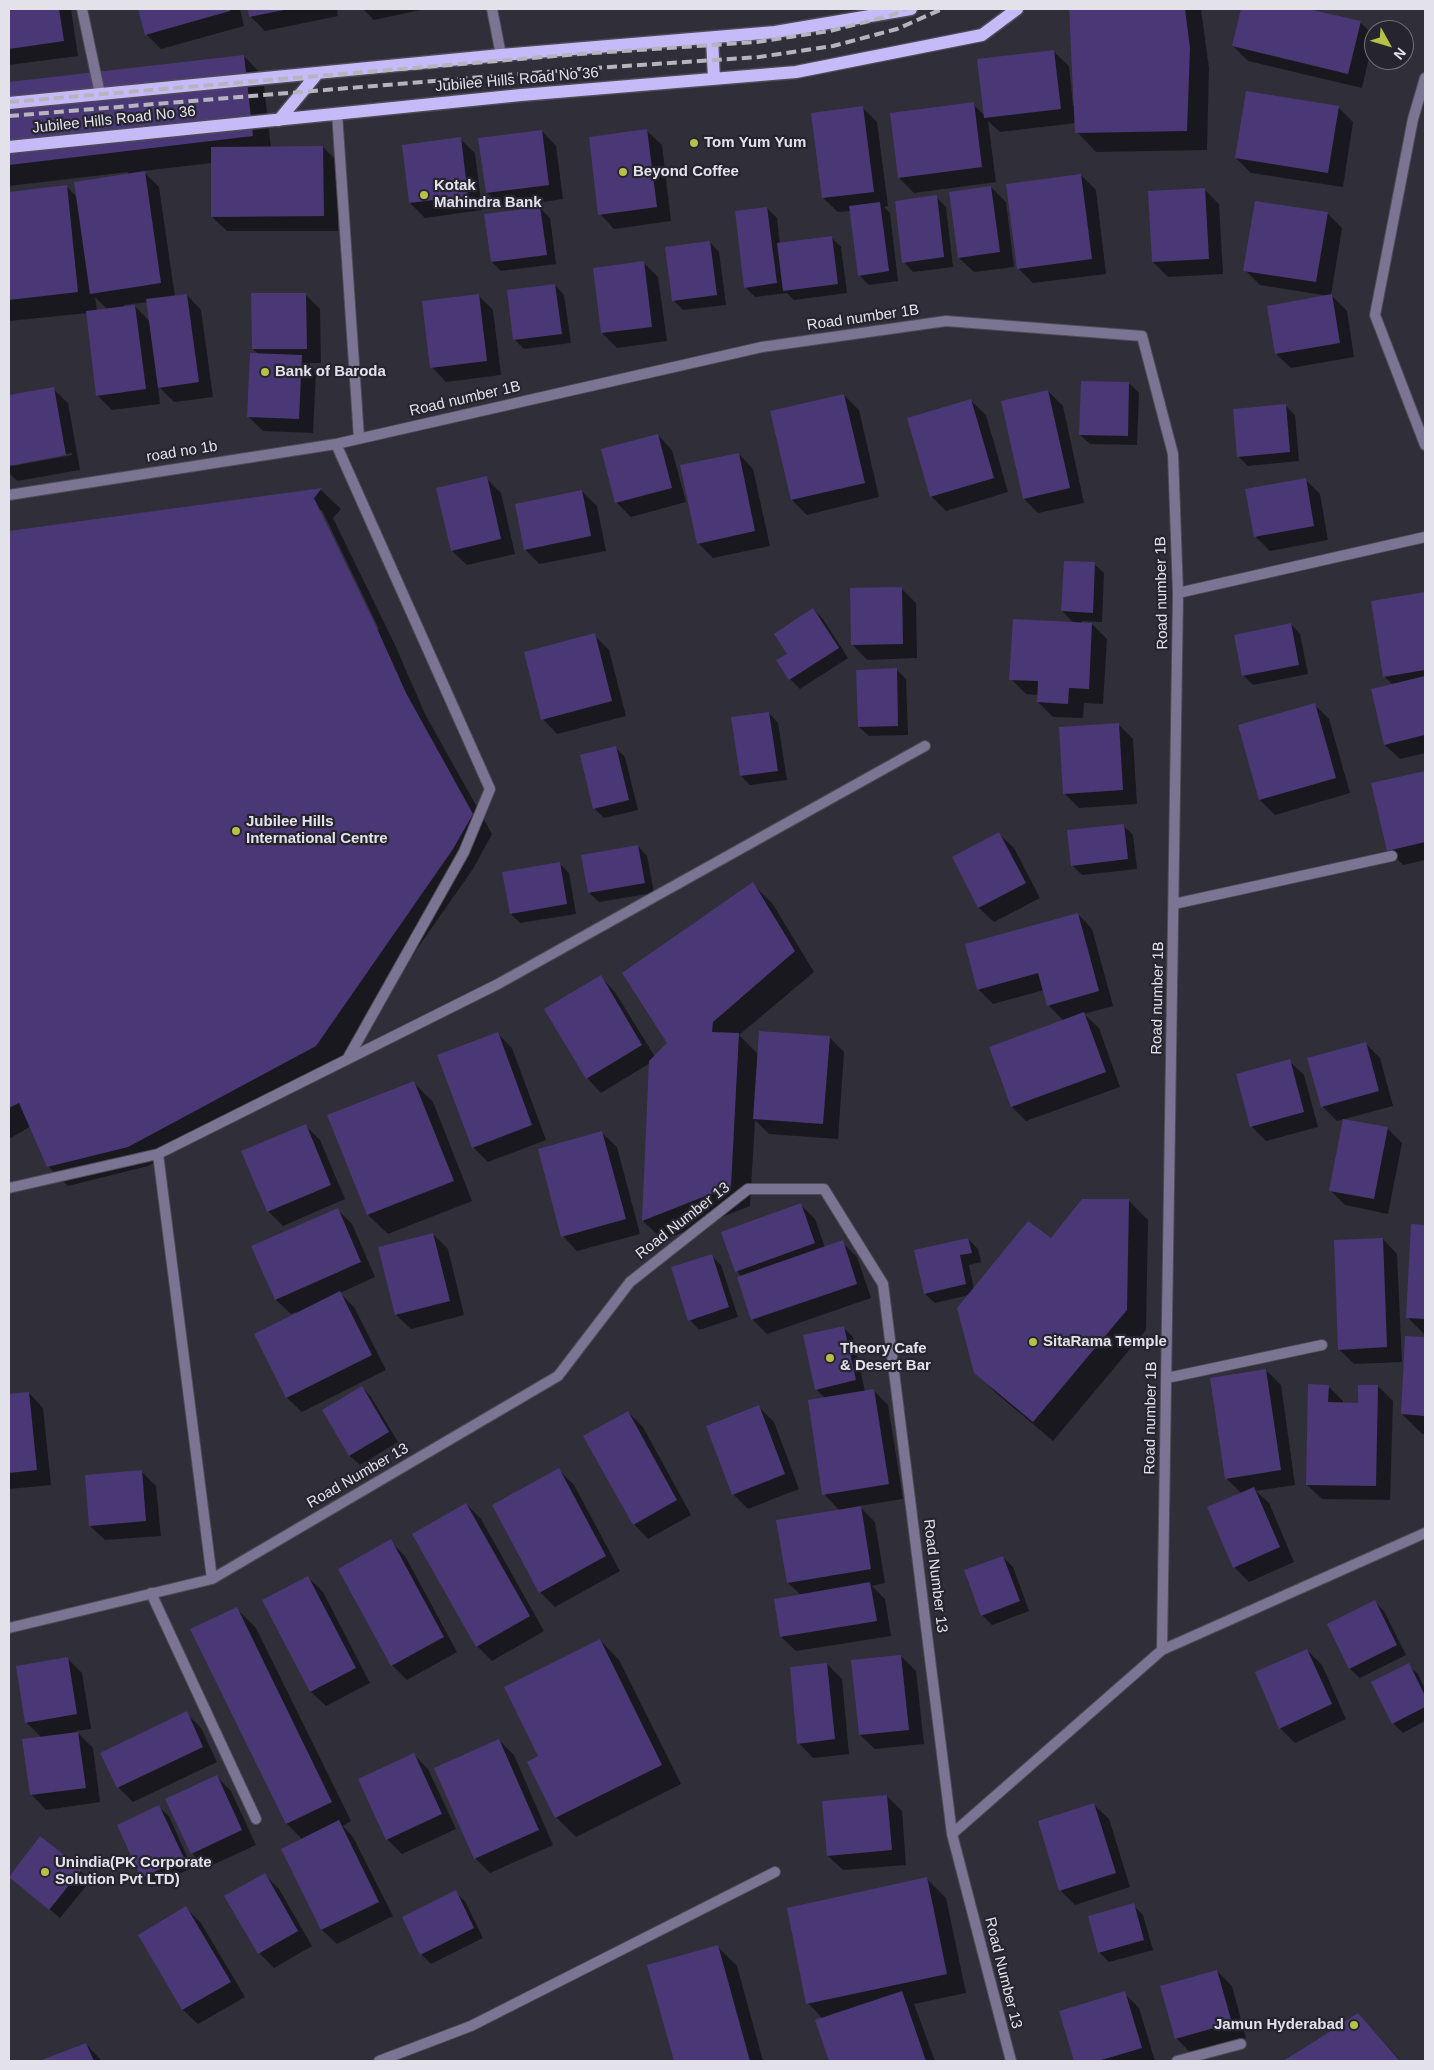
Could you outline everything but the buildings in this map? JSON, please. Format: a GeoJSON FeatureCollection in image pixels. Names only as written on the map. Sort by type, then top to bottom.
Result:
{"type":"FeatureCollection","features":[{"type":"Feature","properties":{"kind":"main road","name":"Jubilee Hills Road No 36"},"geometry":{"type":"LineString","coordinates":[[9,103],[501,55],[775,32],[911,9]]}},
{"type":"Feature","properties":{"kind":"main road","name":"Jubilee Hills Road No 36"},"geometry":{"type":"LineString","coordinates":[[9,147],[337,113],[796,72],[982,35],[1017,9]]}},
{"type":"Feature","properties":{"kind":"main road"},"geometry":{"type":"LineString","coordinates":[[712,38],[714,79]]}},
{"type":"Feature","properties":{"kind":"main road"},"geometry":{"type":"LineString","coordinates":[[279,120],[317,74]]}},
{"type":"Feature","properties":{"kind":"street"},"geometry":{"type":"LineString","coordinates":[[82,9],[100,94]]}},
{"type":"Feature","properties":{"kind":"street"},"geometry":{"type":"LineString","coordinates":[[492,9],[501,55]]}},
{"type":"Feature","properties":{"kind":"street"},"geometry":{"type":"LineString","coordinates":[[1425,78],[1413,119],[1375,315],[1425,445]]}},
{"type":"Feature","properties":{"kind":"street"},"geometry":{"type":"LineString","coordinates":[[337,113],[359,438]]}},
{"type":"Feature","properties":{"kind":"street","name":"Road number 1B"},"geometry":{"type":"LineString","coordinates":[[359,438],[762,347],[946,321],[1142,336],[1174,454],[1178,593],[1162,1650]]}},
{"type":"Feature","properties":{"kind":"street","name":"road no 1b"},"geometry":{"type":"LineString","coordinates":[[9,495],[336,444],[359,438]]}},
{"type":"Feature","properties":{"kind":"street"},"geometry":{"type":"LineString","coordinates":[[336,444],[490,789],[464,852],[348,1058]]}},
{"type":"Feature","properties":{"kind":"street"},"geometry":{"type":"LineString","coordinates":[[1178,593],[1425,537]]}},
{"type":"Feature","properties":{"kind":"street"},"geometry":{"type":"LineString","coordinates":[[9,1188],[158,1154],[498,984],[925,746]]}},
{"type":"Feature","properties":{"kind":"street"},"geometry":{"type":"LineString","coordinates":[[1174,904],[1392,856]]}},
{"type":"Feature","properties":{"kind":"street"},"geometry":{"type":"LineString","coordinates":[[158,1154],[212,1579]]}},
{"type":"Feature","properties":{"kind":"street","name":"Road Number 13"},"geometry":{"type":"LineString","coordinates":[[9,1628],[212,1579],[558,1376],[630,1282],[748,1189],[824,1189],[883,1284],[952,1834],[1011,2061]]}},
{"type":"Feature","properties":{"kind":"street"},"geometry":{"type":"LineString","coordinates":[[1167,1378],[1322,1345]]}},
{"type":"Feature","properties":{"kind":"street"},"geometry":{"type":"LineString","coordinates":[[952,1834],[1162,1650],[1425,1533]]}},
{"type":"Feature","properties":{"kind":"street"},"geometry":{"type":"LineString","coordinates":[[151,1593],[256,1819]]}},
{"type":"Feature","properties":{"kind":"street"},"geometry":{"type":"LineString","coordinates":[[379,2061],[471,2026],[775,1872]]}},
{"type":"Feature","properties":{"kind":"street"},"geometry":{"type":"LineString","coordinates":[[1178,2061],[1241,2044]]}},
{"type":"Feature","properties":{"kind":"railway"},"geometry":{"type":"LineString","coordinates":[[9,102],[579,54],[757,42],[830,31],[892,15],[906,9]]}},
{"type":"Feature","properties":{"kind":"railway"},"geometry":{"type":"LineString","coordinates":[[9,116],[580,69],[759,57],[833,46],[897,29],[942,9]]}},
{"type":"Feature","properties":{"kind":"place","name":"Tom Yum Yum"},"geometry":{"type":"Point","coordinates":[694,143]}},
{"type":"Feature","properties":{"kind":"place","name":"Beyond Coffee"},"geometry":{"type":"Point","coordinates":[623,172]}},
{"type":"Feature","properties":{"kind":"place","name":"Kotak Mahindra Bank"},"geometry":{"type":"Point","coordinates":[424,195]}},
{"type":"Feature","properties":{"kind":"place","name":"Bank of Baroda"},"geometry":{"type":"Point","coordinates":[265,372]}},
{"type":"Feature","properties":{"kind":"place","name":"Jubilee Hills International Centre"},"geometry":{"type":"Point","coordinates":[236,831]}},
{"type":"Feature","properties":{"kind":"place","name":"SitaRama Temple"},"geometry":{"type":"Point","coordinates":[1033,1342]}},
{"type":"Feature","properties":{"kind":"place","name":"Theory Cafe & Desert Bar"},"geometry":{"type":"Point","coordinates":[830,1358]}},
{"type":"Feature","properties":{"kind":"place","name":"Unindia(PK Corporate Solution Pvt LTD)"},"geometry":{"type":"Point","coordinates":[45,1872]}},
{"type":"Feature","properties":{"kind":"place","name":"Jamun Hyderabad"},"geometry":{"type":"Point","coordinates":[1354,2025]}}]}
